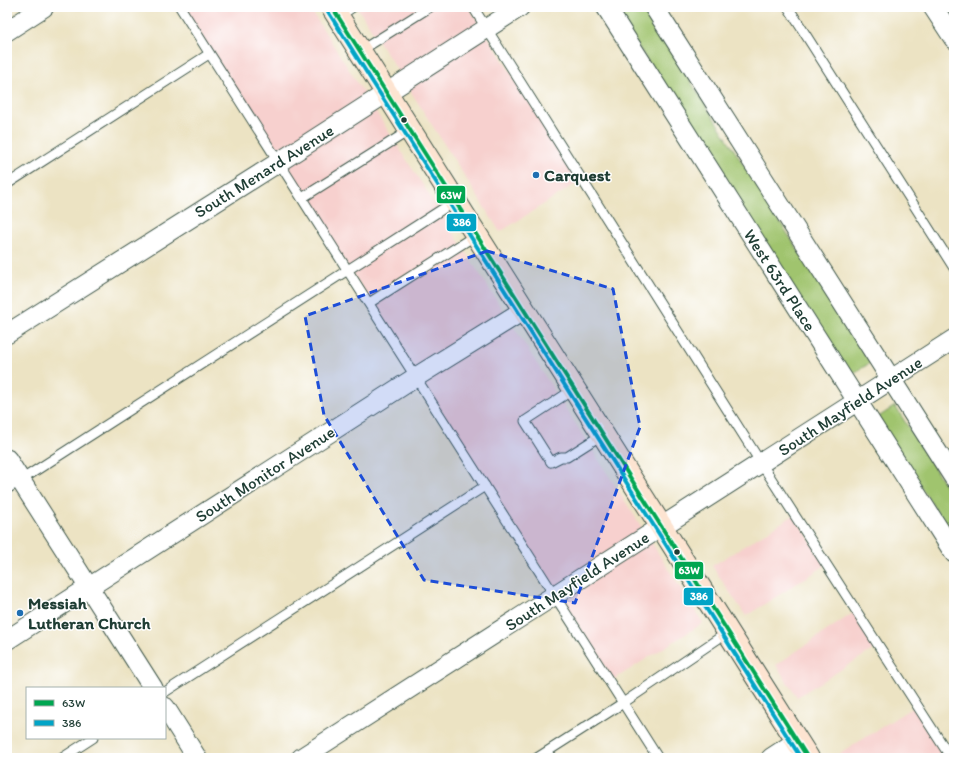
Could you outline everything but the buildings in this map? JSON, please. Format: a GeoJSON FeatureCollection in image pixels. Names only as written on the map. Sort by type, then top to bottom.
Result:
{"type":"FeatureCollection","features":[{"type":"Feature","properties":{"kind":"main road"},"geometry":{"type":"LineString","coordinates":[[341,10],[360,51],[386,93],[803,750]]}},
{"type":"Feature","properties":{"kind":"street"},"geometry":{"type":"LineString","coordinates":[[7,31],[44,7]]}},
{"type":"Feature","properties":{"kind":"street","name":"South Menard Avenue"},"geometry":{"type":"LineString","coordinates":[[7,334],[520,7]]}},
{"type":"Feature","properties":{"kind":"street","name":"West 63rd Place"},"geometry":{"type":"LineString","coordinates":[[606,7],[954,553]]}},
{"type":"Feature","properties":{"kind":"street"},"geometry":{"type":"LineString","coordinates":[[654,7],[954,478]]}},
{"type":"Feature","properties":{"kind":"street"},"geometry":{"type":"LineString","coordinates":[[933,7],[954,39]]}},
{"type":"Feature","properties":{"kind":"street","name":"South Monitor Avenue"},"geometry":{"type":"LineString","coordinates":[[7,640],[416,377],[524,310]]}},
{"type":"Feature","properties":{"kind":"street","name":"South Mayfield Avenue"},"geometry":{"type":"LineString","coordinates":[[301,758],[954,339]]}},
{"type":"Feature","properties":{"kind":"street"},"geometry":{"type":"LineString","coordinates":[[7,460],[14,485],[89,588],[152,687]]}},
{"type":"Feature","properties":{"kind":"street"},"geometry":{"type":"LineString","coordinates":[[166,709],[197,758]]}},
{"type":"Feature","properties":{"kind":"street"},"geometry":{"type":"LineString","coordinates":[[771,758],[803,750]]}},
{"type":"Feature","properties":{"kind":"lane"},"geometry":{"type":"LineString","coordinates":[[180,7],[658,758]]}},
{"type":"Feature","properties":{"kind":"lane"},"geometry":{"type":"LineString","coordinates":[[360,51],[430,7]]}},
{"type":"Feature","properties":{"kind":"lane"},"geometry":{"type":"LineString","coordinates":[[473,7],[951,758]]}},
{"type":"Feature","properties":{"kind":"lane"},"geometry":{"type":"LineString","coordinates":[[788,7],[954,268]]}},
{"type":"Feature","properties":{"kind":"lane"},"geometry":{"type":"LineString","coordinates":[[7,184],[210,54]]}},
{"type":"Feature","properties":{"kind":"lane"},"geometry":{"type":"LineString","coordinates":[[302,198],[410,130]]}},
{"type":"Feature","properties":{"kind":"lane"},"geometry":{"type":"LineString","coordinates":[[14,485],[455,201]]}},
{"type":"Feature","properties":{"kind":"lane"},"geometry":{"type":"LineString","coordinates":[[368,303],[476,235]]}},
{"type":"Feature","properties":{"kind":"lane"},"geometry":{"type":"LineString","coordinates":[[574,389],[525,421],[551,462],[562,457],[567,457],[603,434]]}},
{"type":"Feature","properties":{"kind":"lane"},"geometry":{"type":"LineString","coordinates":[[166,691],[485,486]]}},
{"type":"Feature","properties":{"kind":"lane"},"geometry":{"type":"LineString","coordinates":[[538,758],[728,632]]}},
{"type":"Feature","properties":{"kind":"lane"},"geometry":{"type":"LineString","coordinates":[[62,758],[91,739]]}},
{"type":"Feature","properties":{"kind":"highlighted area"},"geometry":{"type":"Polygon","coordinates":[[[487,251],[613,289],[640,427],[575,603],[424,580],[324,415],[305,316],[487,251]]]}},
{"type":"Feature","properties":{"kind":"shaded area"},"geometry":{"type":"Polygon","coordinates":[[[182,7],[309,7],[703,623],[613,680],[182,7]]]}},
{"type":"Feature","properties":{"kind":"shaded area"},"geometry":{"type":"Polygon","coordinates":[[[357,7],[469,7],[580,181],[500,232],[357,7]]]}},
{"type":"Feature","properties":{"kind":"shaded area"},"geometry":{"type":"Polygon","coordinates":[[[794,515],[826,565],[746,616],[712,566],[794,515]]]}},
{"type":"Feature","properties":{"kind":"shaded area"},"geometry":{"type":"Polygon","coordinates":[[[856,611],[879,646],[797,697],[776,665],[856,611]]]}},
{"type":"Feature","properties":{"kind":"shaded area"},"geometry":{"type":"Polygon","coordinates":[[[916,705],[950,758],[835,757],[916,705]]]}},
{"type":"Feature","properties":{"kind":"green space"},"geometry":{"type":"Polygon","coordinates":[[[613,7],[643,7],[870,363],[849,376],[613,7]]]}},
{"type":"Feature","properties":{"kind":"green space"},"geometry":{"type":"Polygon","coordinates":[[[895,406],[954,499],[954,539],[877,418],[895,406]]]}},
{"type":"Feature","properties":{"kind":"transit line","name":"63W"},"geometry":{"type":"LineString","coordinates":[[332,7],[808,758]]}},
{"type":"Feature","properties":{"kind":"transit line","name":"386"},"geometry":{"type":"LineString","coordinates":[[327,10],[801,758]]}},
{"type":"Feature","properties":{"kind":"place","name":"Carquest"},"geometry":{"type":"Point","coordinates":[536,175]}},
{"type":"Feature","properties":{"kind":"place","name":"Messiah Lutheran Church"},"geometry":{"type":"Point","coordinates":[20,613]}}]}
